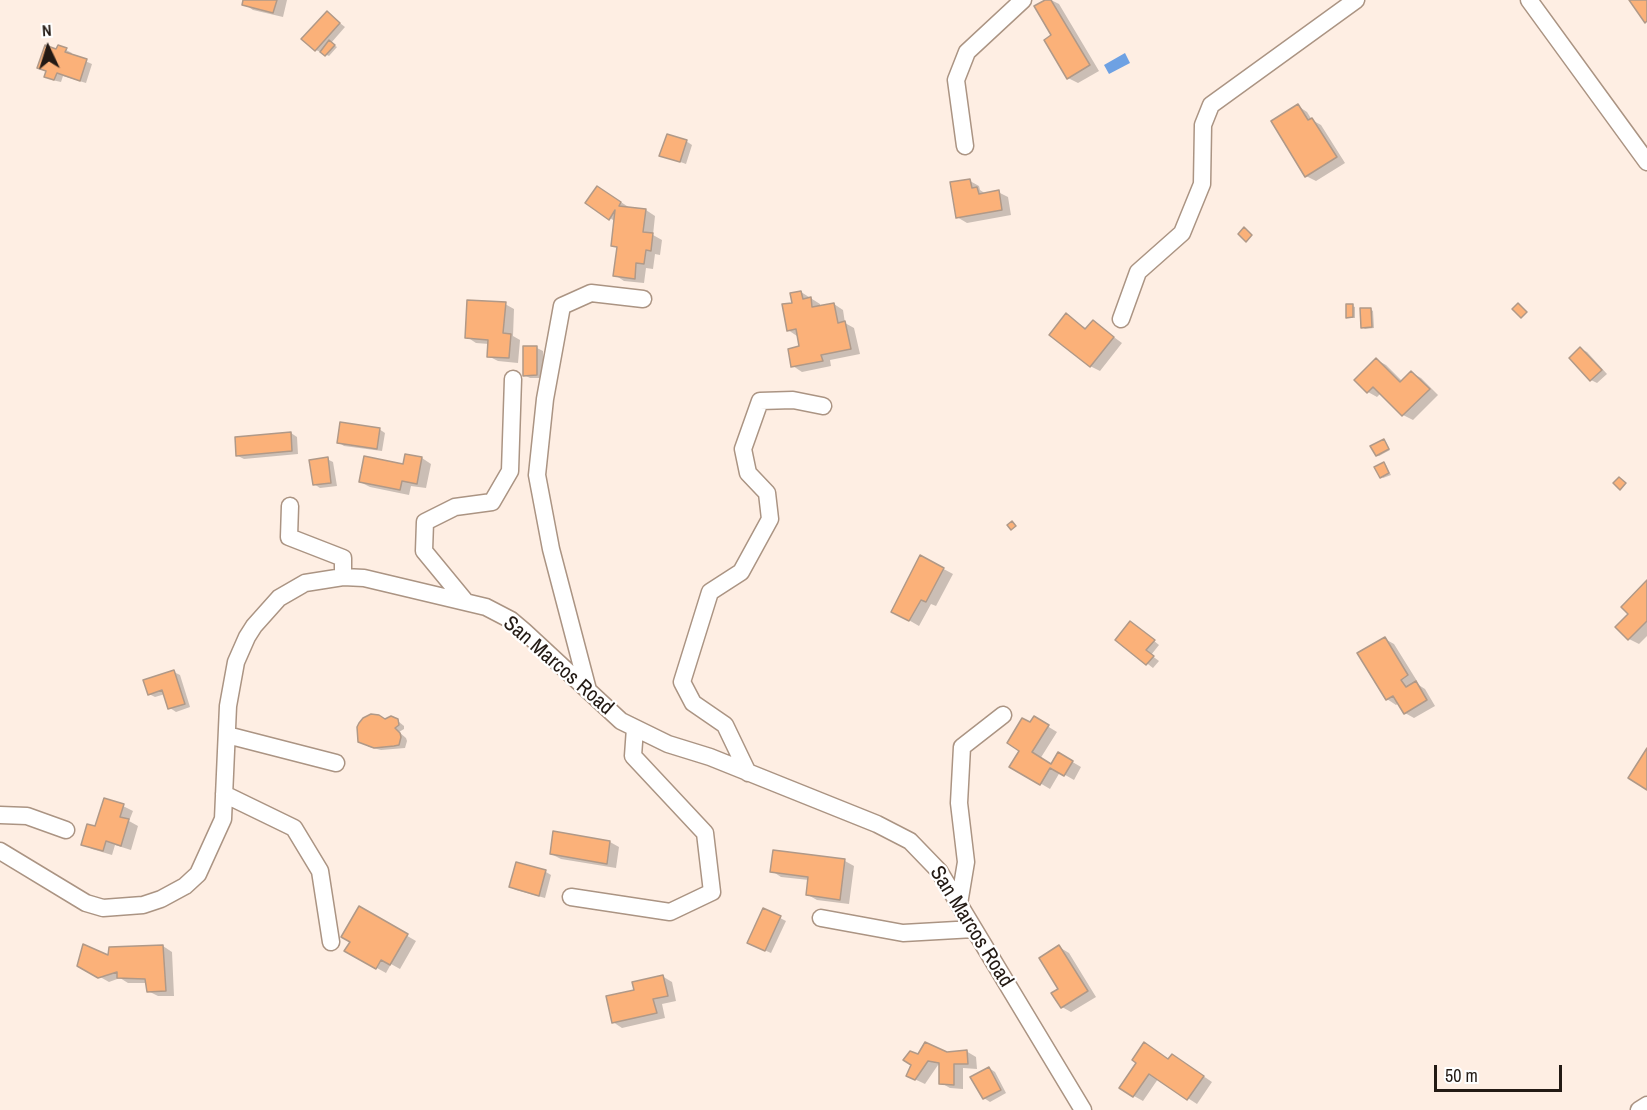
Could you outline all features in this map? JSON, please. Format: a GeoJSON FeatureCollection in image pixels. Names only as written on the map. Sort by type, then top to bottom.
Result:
{"type":"FeatureCollection","features":[{"type":"Feature","properties":{"kind":"street"},"geometry":{"type":"LineString","coordinates":[[964,146],[956,80],[967,52],[1023,0]]}},
{"type":"Feature","properties":{"kind":"street"},"geometry":{"type":"LineString","coordinates":[[1121,319],[1138,272],[1182,233],[1202,184],[1203,125],[1211,105],[1356,0]]}},
{"type":"Feature","properties":{"kind":"street"},"geometry":{"type":"LineString","coordinates":[[1529,0],[1647,162]]}},
{"type":"Feature","properties":{"kind":"street"},"geometry":{"type":"LineString","coordinates":[[588,691],[551,549],[537,475],[545,399],[562,306],[591,293],[643,299]]}},
{"type":"Feature","properties":{"kind":"street"},"geometry":{"type":"LineString","coordinates":[[466,602],[424,551],[425,522],[455,507],[492,502],[510,471],[513,379]]}},
{"type":"Feature","properties":{"kind":"street"},"geometry":{"type":"LineString","coordinates":[[748,773],[725,725],[693,703],[682,682],[710,592],[741,572],[770,519],[766,493],[748,473],[743,448],[760,401],[793,400],[823,406]]}},
{"type":"Feature","properties":{"kind":"street"},"geometry":{"type":"LineString","coordinates":[[290,506],[289,537],[343,558],[343,577]]}},
{"type":"Feature","properties":{"kind":"street","name":"San Marcos Road"},"geometry":{"type":"LineString","coordinates":[[0,851],[86,903],[103,908],[143,905],[176,892],[198,874],[223,819],[228,706],[236,662],[254,626],[279,598],[305,583],[343,577],[364,578],[466,602],[486,607],[511,620],[621,721],[668,744],[710,758],[877,824],[910,841],[939,871],[1083,1110]]}},
{"type":"Feature","properties":{"kind":"street"},"geometry":{"type":"LineString","coordinates":[[958,904],[966,862],[959,803],[962,747],[1003,715]]}},
{"type":"Feature","properties":{"kind":"street"},"geometry":{"type":"LineString","coordinates":[[571,897],[670,912],[712,892],[705,833],[633,756],[635,728]]}},
{"type":"Feature","properties":{"kind":"street"},"geometry":{"type":"LineString","coordinates":[[227,735],[336,763]]}},
{"type":"Feature","properties":{"kind":"street"},"geometry":{"type":"LineString","coordinates":[[224,794],[294,828],[320,871],[331,942]]}},
{"type":"Feature","properties":{"kind":"street"},"geometry":{"type":"LineString","coordinates":[[0,814],[27,816],[66,830]]}},
{"type":"Feature","properties":{"kind":"street"},"geometry":{"type":"LineString","coordinates":[[821,918],[903,933],[974,929]]}},
{"type":"Feature","properties":{"kind":"street"},"geometry":{"type":"LineString","coordinates":[[1639,1110],[1647,1105]]}},
{"type":"Feature","properties":{"kind":"water"},"geometry":{"type":"Polygon","coordinates":[[[1125,53],[1130,63],[1109,74],[1104,65],[1125,53]]]}},
{"type":"Feature","properties":{"kind":"building"},"geometry":{"type":"Polygon","coordinates":[[[243,0],[277,0],[273,13],[242,5],[243,0]]]}},
{"type":"Feature","properties":{"kind":"building"},"geometry":{"type":"Polygon","coordinates":[[[1045,0],[1051,0],[1090,65],[1067,79],[1044,40],[1051,35],[1034,6],[1045,0]]]}},
{"type":"Feature","properties":{"kind":"building"},"geometry":{"type":"Polygon","coordinates":[[[1629,0],[1647,0],[1647,21],[1645,23],[1629,0]]]}},
{"type":"Feature","properties":{"kind":"building"},"geometry":{"type":"Polygon","coordinates":[[[327,11],[340,23],[315,51],[301,39],[327,11]]]}},
{"type":"Feature","properties":{"kind":"building"},"geometry":{"type":"Polygon","coordinates":[[[329,40],[335,45],[325,56],[320,52],[329,40]]]}},
{"type":"Feature","properties":{"kind":"building"},"geometry":{"type":"Polygon","coordinates":[[[45,45],[56,49],[58,45],[67,48],[65,52],[87,59],[80,81],[57,73],[54,80],[44,77],[46,71],[37,68],[45,45]]]}},
{"type":"Feature","properties":{"kind":"building"},"geometry":{"type":"Polygon","coordinates":[[[1298,104],[1308,120],[1312,118],[1337,157],[1305,177],[1271,121],[1298,104]]]}},
{"type":"Feature","properties":{"kind":"building"},"geometry":{"type":"Polygon","coordinates":[[[667,134],[687,140],[680,162],[659,156],[667,134]]]}},
{"type":"Feature","properties":{"kind":"building"},"geometry":{"type":"Polygon","coordinates":[[[970,179],[972,188],[977,187],[979,194],[999,190],[1002,210],[956,218],[950,182],[970,179]]]}},
{"type":"Feature","properties":{"kind":"building"},"geometry":{"type":"Polygon","coordinates":[[[597,186],[621,202],[619,206],[646,209],[643,232],[653,233],[651,251],[646,250],[644,264],[636,263],[635,279],[613,276],[617,247],[611,246],[615,210],[609,220],[585,203],[597,186]]]}},
{"type":"Feature","properties":{"kind":"building"},"geometry":{"type":"Polygon","coordinates":[[[1244,227],[1252,235],[1246,242],[1238,234],[1244,227]]]}},
{"type":"Feature","properties":{"kind":"building"},"geometry":{"type":"Polygon","coordinates":[[[801,291],[803,299],[811,297],[812,307],[834,303],[838,323],[845,321],[851,349],[821,355],[823,361],[791,367],[788,349],[799,346],[796,329],[787,331],[782,304],[792,303],[790,293],[801,291]]]}},
{"type":"Feature","properties":{"kind":"building"},"geometry":{"type":"Polygon","coordinates":[[[467,300],[506,302],[503,333],[511,334],[509,358],[487,357],[488,340],[465,338],[467,300]]]}},
{"type":"Feature","properties":{"kind":"building"},"geometry":{"type":"Polygon","coordinates":[[[1518,303],[1527,312],[1521,318],[1512,309],[1518,303]]]}},
{"type":"Feature","properties":{"kind":"building"},"geometry":{"type":"Polygon","coordinates":[[[1346,304],[1353,304],[1353,317],[1346,318],[1346,304]]]}},
{"type":"Feature","properties":{"kind":"building"},"geometry":{"type":"Polygon","coordinates":[[[1360,308],[1371,308],[1372,327],[1361,328],[1360,308]]]}},
{"type":"Feature","properties":{"kind":"building"},"geometry":{"type":"Polygon","coordinates":[[[1066,313],[1085,329],[1093,320],[1114,337],[1090,367],[1049,335],[1066,313]]]}},
{"type":"Feature","properties":{"kind":"building"},"geometry":{"type":"Polygon","coordinates":[[[523,346],[537,346],[537,375],[523,376],[523,346]]]}},
{"type":"Feature","properties":{"kind":"building"},"geometry":{"type":"Polygon","coordinates":[[[1580,347],[1602,370],[1590,381],[1569,358],[1580,347]]]}},
{"type":"Feature","properties":{"kind":"building"},"geometry":{"type":"Polygon","coordinates":[[[1376,358],[1400,382],[1411,371],[1430,389],[1402,416],[1373,387],[1367,393],[1354,380],[1376,358]]]}},
{"type":"Feature","properties":{"kind":"building"},"geometry":{"type":"Polygon","coordinates":[[[340,422],[380,428],[377,449],[337,443],[340,422]]]}},
{"type":"Feature","properties":{"kind":"building"},"geometry":{"type":"Polygon","coordinates":[[[291,432],[292,451],[236,456],[235,437],[291,432]]]}},
{"type":"Feature","properties":{"kind":"building"},"geometry":{"type":"Polygon","coordinates":[[[1384,439],[1389,449],[1376,456],[1370,446],[1384,439]]]}},
{"type":"Feature","properties":{"kind":"building"},"geometry":{"type":"Polygon","coordinates":[[[405,454],[422,457],[417,484],[402,481],[400,490],[359,482],[364,456],[403,464],[405,454]]]}},
{"type":"Feature","properties":{"kind":"building"},"geometry":{"type":"Polygon","coordinates":[[[328,457],[331,483],[313,485],[309,460],[328,457]]]}},
{"type":"Feature","properties":{"kind":"building"},"geometry":{"type":"Polygon","coordinates":[[[1384,462],[1389,473],[1380,478],[1374,467],[1384,462]]]}},
{"type":"Feature","properties":{"kind":"building"},"geometry":{"type":"Polygon","coordinates":[[[1619,477],[1626,483],[1620,490],[1613,483],[1619,477]]]}},
{"type":"Feature","properties":{"kind":"building"},"geometry":{"type":"Polygon","coordinates":[[[1012,521],[1016,526],[1011,530],[1007,525],[1012,521]]]}},
{"type":"Feature","properties":{"kind":"building"},"geometry":{"type":"Polygon","coordinates":[[[920,555],[944,568],[926,602],[921,600],[909,621],[891,612],[920,555]]]}},
{"type":"Feature","properties":{"kind":"building"},"geometry":{"type":"Polygon","coordinates":[[[1647,580],[1647,621],[1628,640],[1615,627],[1628,614],[1621,607],[1647,580]]]}},
{"type":"Feature","properties":{"kind":"building"},"geometry":{"type":"Polygon","coordinates":[[[1130,621],[1155,640],[1146,650],[1154,656],[1146,665],[1115,640],[1130,621]]]}},
{"type":"Feature","properties":{"kind":"building"},"geometry":{"type":"Polygon","coordinates":[[[1385,637],[1408,675],[1401,680],[1406,687],[1416,681],[1427,700],[1404,714],[1393,696],[1386,700],[1357,653],[1385,637]]]}},
{"type":"Feature","properties":{"kind":"building"},"geometry":{"type":"Polygon","coordinates":[[[174,670],[185,704],[168,709],[162,690],[148,695],[143,680],[174,670]]]}},
{"type":"Feature","properties":{"kind":"building"},"geometry":{"type":"Polygon","coordinates":[[[371,714],[385,719],[391,716],[398,719],[399,725],[395,728],[401,737],[399,745],[374,748],[358,742],[357,727],[363,718],[371,714]]]}},
{"type":"Feature","properties":{"kind":"building"},"geometry":{"type":"Polygon","coordinates":[[[1034,716],[1049,725],[1032,752],[1051,764],[1058,752],[1073,761],[1064,776],[1050,768],[1040,785],[1009,767],[1019,751],[1007,743],[1022,718],[1030,722],[1034,716]]]}},
{"type":"Feature","properties":{"kind":"building"},"geometry":{"type":"Polygon","coordinates":[[[1647,748],[1647,790],[1628,778],[1647,748]]]}},
{"type":"Feature","properties":{"kind":"building"},"geometry":{"type":"Polygon","coordinates":[[[104,798],[124,804],[120,817],[129,819],[121,846],[106,841],[103,851],[81,845],[87,824],[95,826],[104,798]]]}},
{"type":"Feature","properties":{"kind":"building"},"geometry":{"type":"Polygon","coordinates":[[[553,831],[610,841],[607,864],[550,854],[553,831]]]}},
{"type":"Feature","properties":{"kind":"building"},"geometry":{"type":"Polygon","coordinates":[[[773,850],[845,859],[840,900],[806,895],[808,877],[770,872],[773,850]]]}},
{"type":"Feature","properties":{"kind":"building"},"geometry":{"type":"Polygon","coordinates":[[[516,862],[546,870],[539,896],[509,887],[516,862]]]}},
{"type":"Feature","properties":{"kind":"building"},"geometry":{"type":"Polygon","coordinates":[[[359,906],[408,934],[390,965],[381,960],[376,969],[344,951],[350,942],[341,937],[359,906]]]}},
{"type":"Feature","properties":{"kind":"building"},"geometry":{"type":"Polygon","coordinates":[[[763,908],[781,916],[765,951],[747,943],[763,908]]]}},
{"type":"Feature","properties":{"kind":"building"},"geometry":{"type":"Polygon","coordinates":[[[83,944],[108,955],[109,947],[163,945],[166,991],[147,992],[145,979],[117,978],[117,972],[98,978],[77,966],[83,944]]]}},
{"type":"Feature","properties":{"kind":"building"},"geometry":{"type":"Polygon","coordinates":[[[1059,945],[1088,991],[1061,1008],[1051,993],[1058,989],[1039,958],[1059,945]]]}},
{"type":"Feature","properties":{"kind":"building"},"geometry":{"type":"Polygon","coordinates":[[[663,975],[668,996],[653,999],[657,1013],[612,1023],[606,996],[634,990],[632,982],[663,975]]]}},
{"type":"Feature","properties":{"kind":"building"},"geometry":{"type":"Polygon","coordinates":[[[925,1042],[947,1052],[967,1050],[968,1064],[954,1064],[954,1085],[939,1084],[939,1063],[928,1061],[915,1080],[906,1076],[911,1065],[903,1060],[910,1051],[918,1054],[925,1042]]]}},
{"type":"Feature","properties":{"kind":"building"},"geometry":{"type":"Polygon","coordinates":[[[1144,1042],[1168,1059],[1172,1054],[1204,1076],[1187,1100],[1149,1074],[1133,1097],[1119,1088],[1136,1063],[1132,1060],[1144,1042]]]}},
{"type":"Feature","properties":{"kind":"building"},"geometry":{"type":"Polygon","coordinates":[[[989,1067],[1001,1090],[983,1099],[970,1077],[989,1067]]]}}]}
